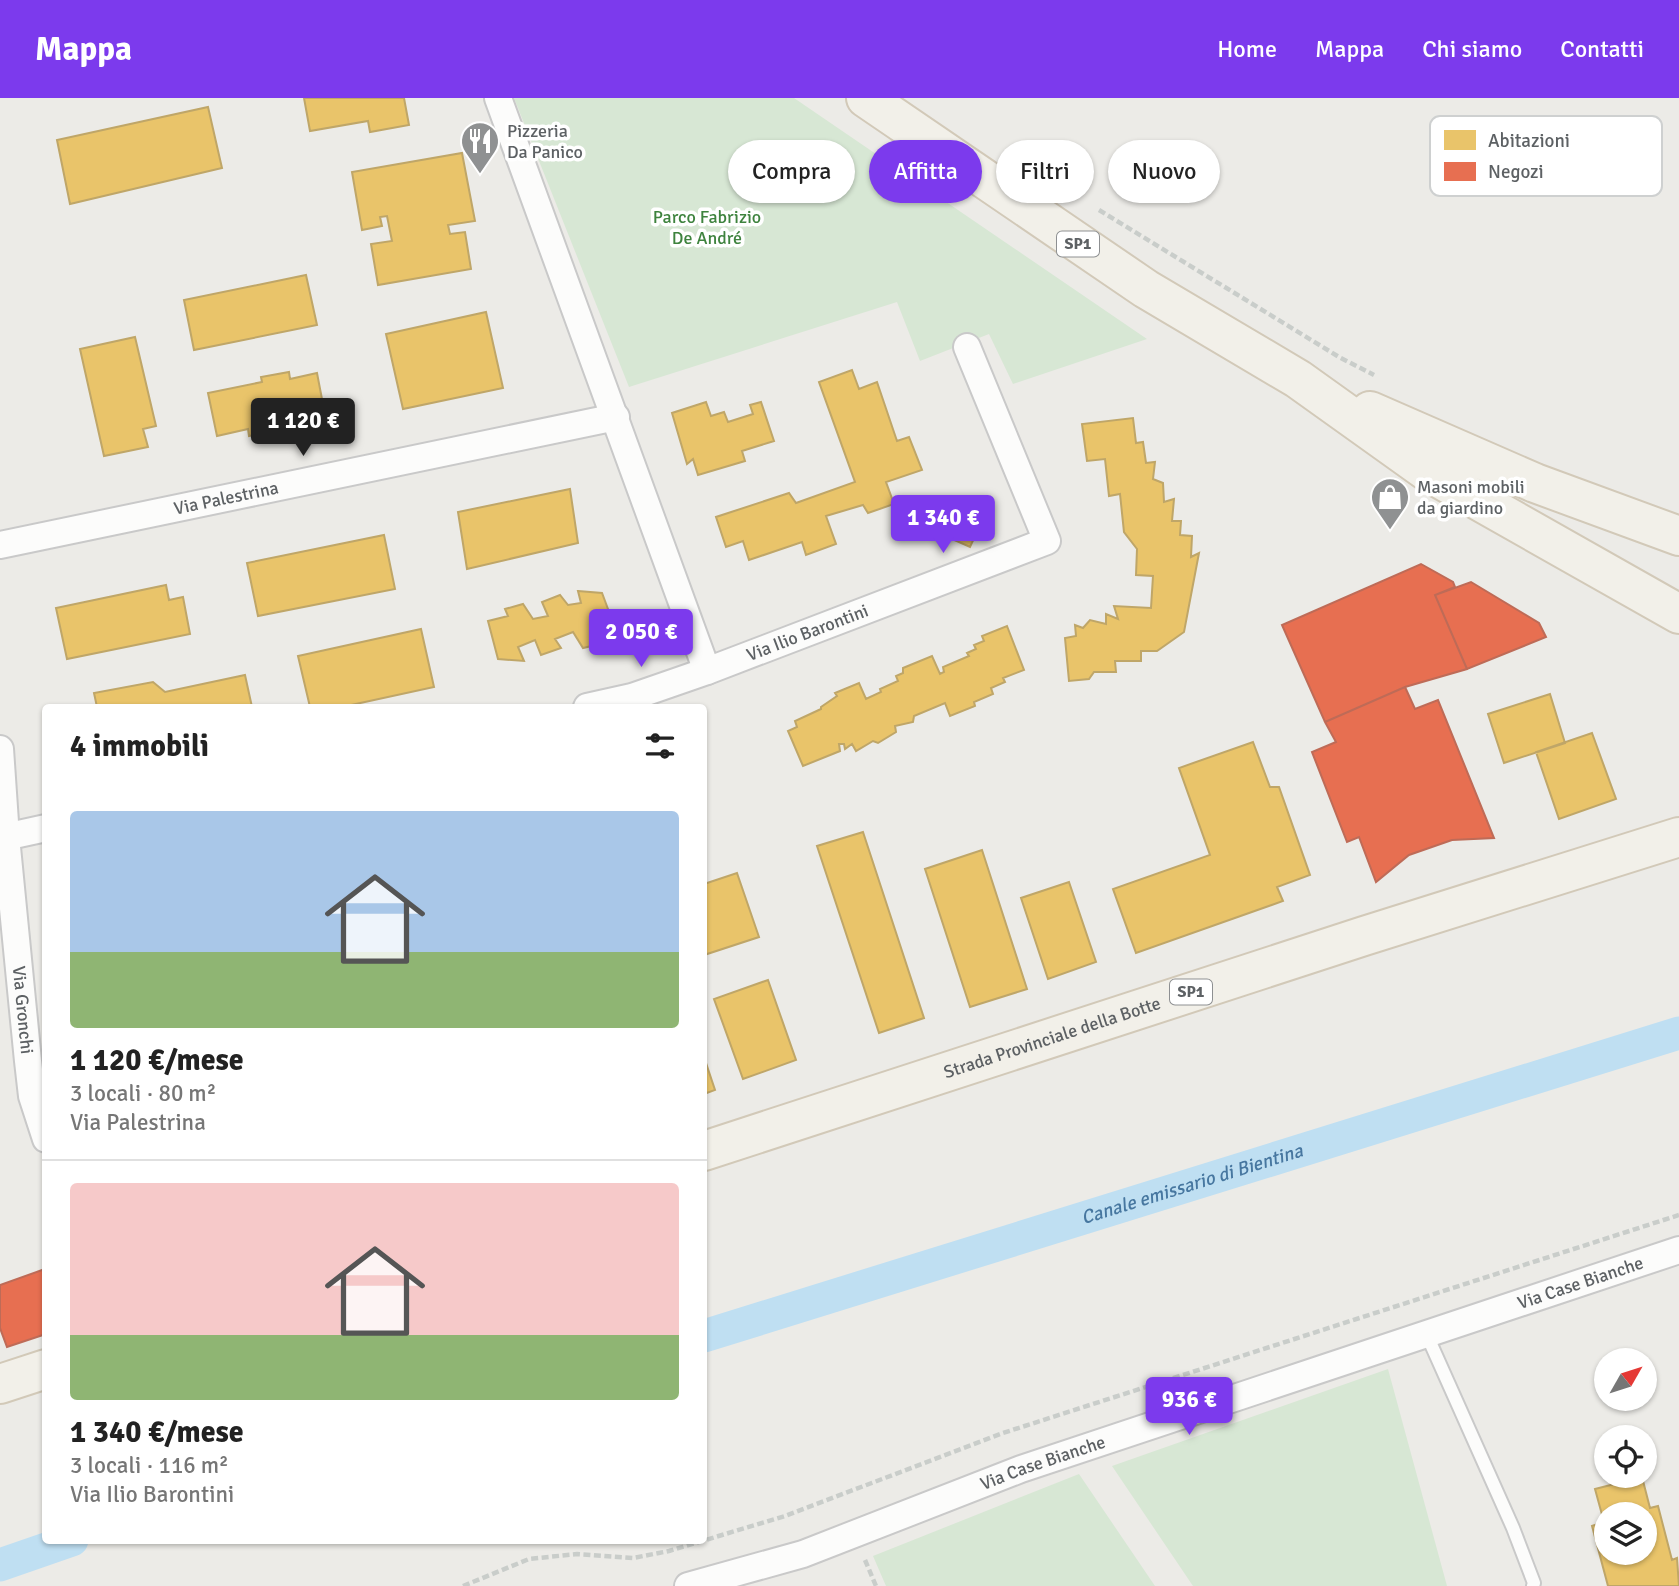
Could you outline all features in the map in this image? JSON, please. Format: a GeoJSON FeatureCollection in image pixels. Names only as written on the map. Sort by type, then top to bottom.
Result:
{"type":"FeatureCollection","features":[{"type":"Feature","properties":{"kind":"main road","name":"SP1"},"geometry":{"type":"LineString","coordinates":[[866,98],[1146,289],[1298,379],[1428,472],[1679,614]]}},
{"type":"Feature","properties":{"kind":"main road","name":"SP1"},"geometry":{"type":"LineString","coordinates":[[1298,379],[1535,483],[1679,536]]}},
{"type":"Feature","properties":{"kind":"main road","name":"Strada Provinciale della Botte"},"geometry":{"type":"LineString","coordinates":[[707,1150],[1377,931],[1679,837]]}},
{"type":"Feature","properties":{"kind":"main road"},"geometry":{"type":"LineString","coordinates":[[0,1384],[42,1370]]}},
{"type":"Feature","properties":{"kind":"street"},"geometry":{"type":"LineString","coordinates":[[498,98],[707,671],[632,697],[600,704]]}},
{"type":"Feature","properties":{"kind":"street","name":"Via Ilio Barontini"},"geometry":{"type":"LineString","coordinates":[[707,671],[1046,541],[967,347]]}},
{"type":"Feature","properties":{"kind":"street","name":"Via Palestrina"},"geometry":{"type":"LineString","coordinates":[[0,545],[616,417]]}},
{"type":"Feature","properties":{"kind":"street","name":"Via Gronchi"},"geometry":{"type":"LineString","coordinates":[[0,749],[3,837],[33,1096],[42,1126]]}},
{"type":"Feature","properties":{"kind":"street"},"geometry":{"type":"LineString","coordinates":[[3,837],[42,829]]}},
{"type":"Feature","properties":{"kind":"street","name":"Via Case Bianche"},"geometry":{"type":"LineString","coordinates":[[688,1586],[803,1554],[1021,1469],[1679,1250]]}},
{"type":"Feature","properties":{"kind":"lane"},"geometry":{"type":"LineString","coordinates":[[1426,1333],[1513,1528],[1533,1586]]}},
{"type":"Feature","properties":{"kind":"path"},"geometry":{"type":"LineString","coordinates":[[1096,209],[1385,381]]}},
{"type":"Feature","properties":{"kind":"path"},"geometry":{"type":"LineString","coordinates":[[707,1539],[785,1516],[1003,1433],[1679,1215]]}},
{"type":"Feature","properties":{"kind":"path"},"geometry":{"type":"LineString","coordinates":[[463,1586],[529,1559],[577,1555],[633,1558],[692,1544]]}},
{"type":"Feature","properties":{"kind":"green space","name":"Parco Fabrizio De André"},"geometry":{"type":"Polygon","coordinates":[[[514,98],[794,98],[869,149],[869,203],[948,203],[1147,339],[1013,384],[989,334],[920,361],[897,302],[629,387],[514,98]]]}},
{"type":"Feature","properties":{"kind":"green space"},"geometry":{"type":"Polygon","coordinates":[[[1388,1369],[1447,1586],[1193,1586],[1112,1466],[1388,1369]]]}},
{"type":"Feature","properties":{"kind":"green space"},"geometry":{"type":"Polygon","coordinates":[[[1079,1474],[1155,1586],[886,1586],[873,1556],[1079,1474]]]}},
{"type":"Feature","properties":{"kind":"building: Abitazioni"},"geometry":{"type":"Polygon","coordinates":[[[304,98],[404,98],[409,125],[370,132],[368,121],[310,131],[304,98]]]}},
{"type":"Feature","properties":{"kind":"building: Abitazioni"},"geometry":{"type":"Polygon","coordinates":[[[208,107],[222,168],[70,204],[57,140],[208,107]]]}},
{"type":"Feature","properties":{"kind":"building: Abitazioni"},"geometry":{"type":"Polygon","coordinates":[[[462,153],[475,221],[448,225],[450,234],[465,232],[471,269],[378,285],[371,244],[392,241],[387,216],[380,217],[382,226],[362,230],[352,172],[462,153]]]}},
{"type":"Feature","properties":{"kind":"building: Abitazioni"},"geometry":{"type":"Polygon","coordinates":[[[306,275],[317,325],[194,350],[184,300],[306,275]]]}},
{"type":"Feature","properties":{"kind":"building: Abitazioni"},"geometry":{"type":"Polygon","coordinates":[[[486,312],[503,388],[403,409],[386,334],[486,312]]]}},
{"type":"Feature","properties":{"kind":"building: Abitazioni"},"geometry":{"type":"Polygon","coordinates":[[[135,337],[156,426],[143,429],[148,447],[104,456],[80,349],[135,337]]]}},
{"type":"Feature","properties":{"kind":"building: Abitazioni"},"geometry":{"type":"Polygon","coordinates":[[[852,370],[859,389],[877,382],[897,441],[909,437],[922,470],[886,482],[894,504],[868,513],[863,505],[826,516],[836,544],[806,555],[802,542],[749,560],[743,541],[726,547],[716,517],[789,493],[796,503],[855,482],[819,382],[852,370]]]}},
{"type":"Feature","properties":{"kind":"building: Abitazioni"},"geometry":{"type":"Polygon","coordinates":[[[289,372],[290,379],[317,373],[326,420],[249,436],[248,429],[217,436],[208,393],[262,382],[261,377],[289,372]]]}},
{"type":"Feature","properties":{"kind":"building: Abitazioni"},"geometry":{"type":"Polygon","coordinates":[[[706,402],[711,416],[724,412],[728,422],[753,414],[750,405],[761,402],[774,441],[742,451],[745,461],[698,475],[693,459],[687,464],[672,413],[706,402]]]}},
{"type":"Feature","properties":{"kind":"building: Abitazioni"},"geometry":{"type":"Polygon","coordinates":[[[1133,418],[1136,443],[1143,442],[1146,463],[1155,462],[1153,479],[1163,483],[1164,502],[1174,499],[1172,521],[1181,521],[1180,535],[1192,536],[1191,557],[1199,553],[1184,632],[1157,651],[1141,651],[1141,661],[1115,661],[1116,672],[1094,672],[1089,679],[1069,681],[1065,638],[1076,636],[1075,625],[1083,628],[1090,620],[1106,624],[1106,614],[1118,619],[1114,606],[1151,608],[1153,576],[1136,575],[1137,549],[1124,532],[1120,494],[1109,496],[1105,459],[1087,461],[1082,424],[1133,418]]]}},
{"type":"Feature","properties":{"kind":"building: Abitazioni"},"geometry":{"type":"Polygon","coordinates":[[[570,489],[578,543],[467,569],[458,512],[570,489]]]}},
{"type":"Feature","properties":{"kind":"building: Abitazioni"},"geometry":{"type":"Polygon","coordinates":[[[960,524],[977,532],[970,547],[952,539],[960,524]]]}},
{"type":"Feature","properties":{"kind":"building: Abitazioni"},"geometry":{"type":"Polygon","coordinates":[[[384,535],[395,589],[258,616],[247,563],[384,535]]]}},
{"type":"Feature","properties":{"kind":"building: Abitazioni"},"geometry":{"type":"Polygon","coordinates":[[[166,585],[169,600],[183,597],[190,634],[67,659],[56,608],[166,585]]]}},
{"type":"Feature","properties":{"kind":"building: Abitazioni"},"geometry":{"type":"Polygon","coordinates":[[[578,591],[602,593],[615,628],[598,634],[604,643],[583,648],[573,632],[555,639],[561,648],[541,655],[535,640],[518,647],[524,661],[498,659],[488,621],[508,616],[505,609],[523,604],[533,619],[548,616],[542,602],[560,595],[568,605],[581,603],[578,591]]]}},
{"type":"Feature","properties":{"kind":"building: Abitazioni"},"geometry":{"type":"Polygon","coordinates":[[[1007,626],[1024,670],[1003,678],[1005,682],[991,688],[993,694],[974,702],[975,706],[950,716],[945,703],[914,716],[913,722],[895,726],[896,732],[878,743],[873,741],[856,751],[852,744],[845,749],[844,744],[839,744],[840,751],[803,766],[788,731],[797,727],[795,721],[821,709],[837,696],[835,693],[859,683],[866,699],[898,681],[896,676],[903,673],[903,668],[932,656],[940,674],[944,672],[943,667],[969,656],[967,653],[976,649],[974,645],[984,641],[982,636],[1007,626]]]}},
{"type":"Feature","properties":{"kind":"building: Abitazioni"},"geometry":{"type":"Polygon","coordinates":[[[421,629],[434,687],[356,704],[309,704],[298,656],[421,629]]]}},
{"type":"Feature","properties":{"kind":"building: Abitazioni"},"geometry":{"type":"Polygon","coordinates":[[[245,675],[251,704],[96,704],[94,693],[153,682],[165,692],[245,675]]]}},
{"type":"Feature","properties":{"kind":"building: Abitazioni"},"geometry":{"type":"Polygon","coordinates":[[[1550,694],[1565,743],[1504,763],[1488,714],[1550,694]]]}},
{"type":"Feature","properties":{"kind":"building: Abitazioni"},"geometry":{"type":"Polygon","coordinates":[[[1592,733],[1616,799],[1559,819],[1536,752],[1592,733]]]}},
{"type":"Feature","properties":{"kind":"building: Abitazioni"},"geometry":{"type":"Polygon","coordinates":[[[1253,742],[1270,787],[1279,787],[1310,875],[1277,887],[1283,901],[1136,953],[1113,889],[1210,855],[1179,768],[1253,742]]]}},
{"type":"Feature","properties":{"kind":"building: Abitazioni"},"geometry":{"type":"Polygon","coordinates":[[[863,832],[924,1018],[879,1033],[817,846],[863,832]]]}},
{"type":"Feature","properties":{"kind":"building: Abitazioni"},"geometry":{"type":"Polygon","coordinates":[[[982,850],[1027,989],[970,1007],[925,869],[982,850]]]}},
{"type":"Feature","properties":{"kind":"building: Abitazioni"},"geometry":{"type":"Polygon","coordinates":[[[737,873],[759,937],[707,954],[707,883],[737,873]]]}},
{"type":"Feature","properties":{"kind":"building: Abitazioni"},"geometry":{"type":"Polygon","coordinates":[[[1069,882],[1096,962],[1048,979],[1021,898],[1069,882]]]}},
{"type":"Feature","properties":{"kind":"building: Abitazioni"},"geometry":{"type":"Polygon","coordinates":[[[768,980],[796,1060],[743,1079],[714,999],[768,980]]]}},
{"type":"Feature","properties":{"kind":"building: Abitazioni"},"geometry":{"type":"Polygon","coordinates":[[[707,1066],[715,1090],[707,1093],[707,1066]]]}},
{"type":"Feature","properties":{"kind":"building: Abitazioni"},"geometry":{"type":"Polygon","coordinates":[[[1645,1488],[1648,1502],[1599,1502],[1595,1489],[1645,1488]]]}},
{"type":"Feature","properties":{"kind":"building: Abitazioni"},"geometry":{"type":"Polygon","coordinates":[[[1658,1506],[1672,1560],[1677,1558],[1679,1586],[1608,1586],[1602,1565],[1657,1565],[1658,1506]]]}},
{"type":"Feature","properties":{"kind":"building: Negozi"},"geometry":{"type":"Polygon","coordinates":[[[1421,564],[1453,582],[1455,587],[1435,595],[1467,669],[1405,687],[1325,722],[1282,625],[1421,564]]]}},
{"type":"Feature","properties":{"kind":"building: Negozi"},"geometry":{"type":"Polygon","coordinates":[[[1471,582],[1539,623],[1546,637],[1467,669],[1435,595],[1471,582]]]}},
{"type":"Feature","properties":{"kind":"building: Negozi"},"geometry":{"type":"Polygon","coordinates":[[[1405,687],[1415,709],[1438,700],[1494,838],[1452,840],[1409,855],[1376,882],[1359,837],[1347,842],[1312,752],[1336,742],[1325,722],[1405,687]]]}},
{"type":"Feature","properties":{"kind":"building: Negozi"},"geometry":{"type":"Polygon","coordinates":[[[42,1270],[42,1335],[7,1347],[0,1328],[0,1285],[42,1270]]]}},
{"type":"Feature","properties":{"kind":"waterway","name":"Canale emissario di Bientina"},"geometry":{"type":"LineString","coordinates":[[707,1335],[1679,1033]]}},
{"type":"Feature","properties":{"kind":"waterway","name":"Canale emissario di Bientina"},"geometry":{"type":"LineString","coordinates":[[0,1565],[60,1544]]}},
{"type":"Feature","properties":{"kind":"place","name":"Pizzeria Da Panico"},"geometry":{"type":"Point","coordinates":[480,175]}},
{"type":"Feature","properties":{"kind":"place","name":"Masoni mobili da giardino"},"geometry":{"type":"Point","coordinates":[1390,531]}}]}
